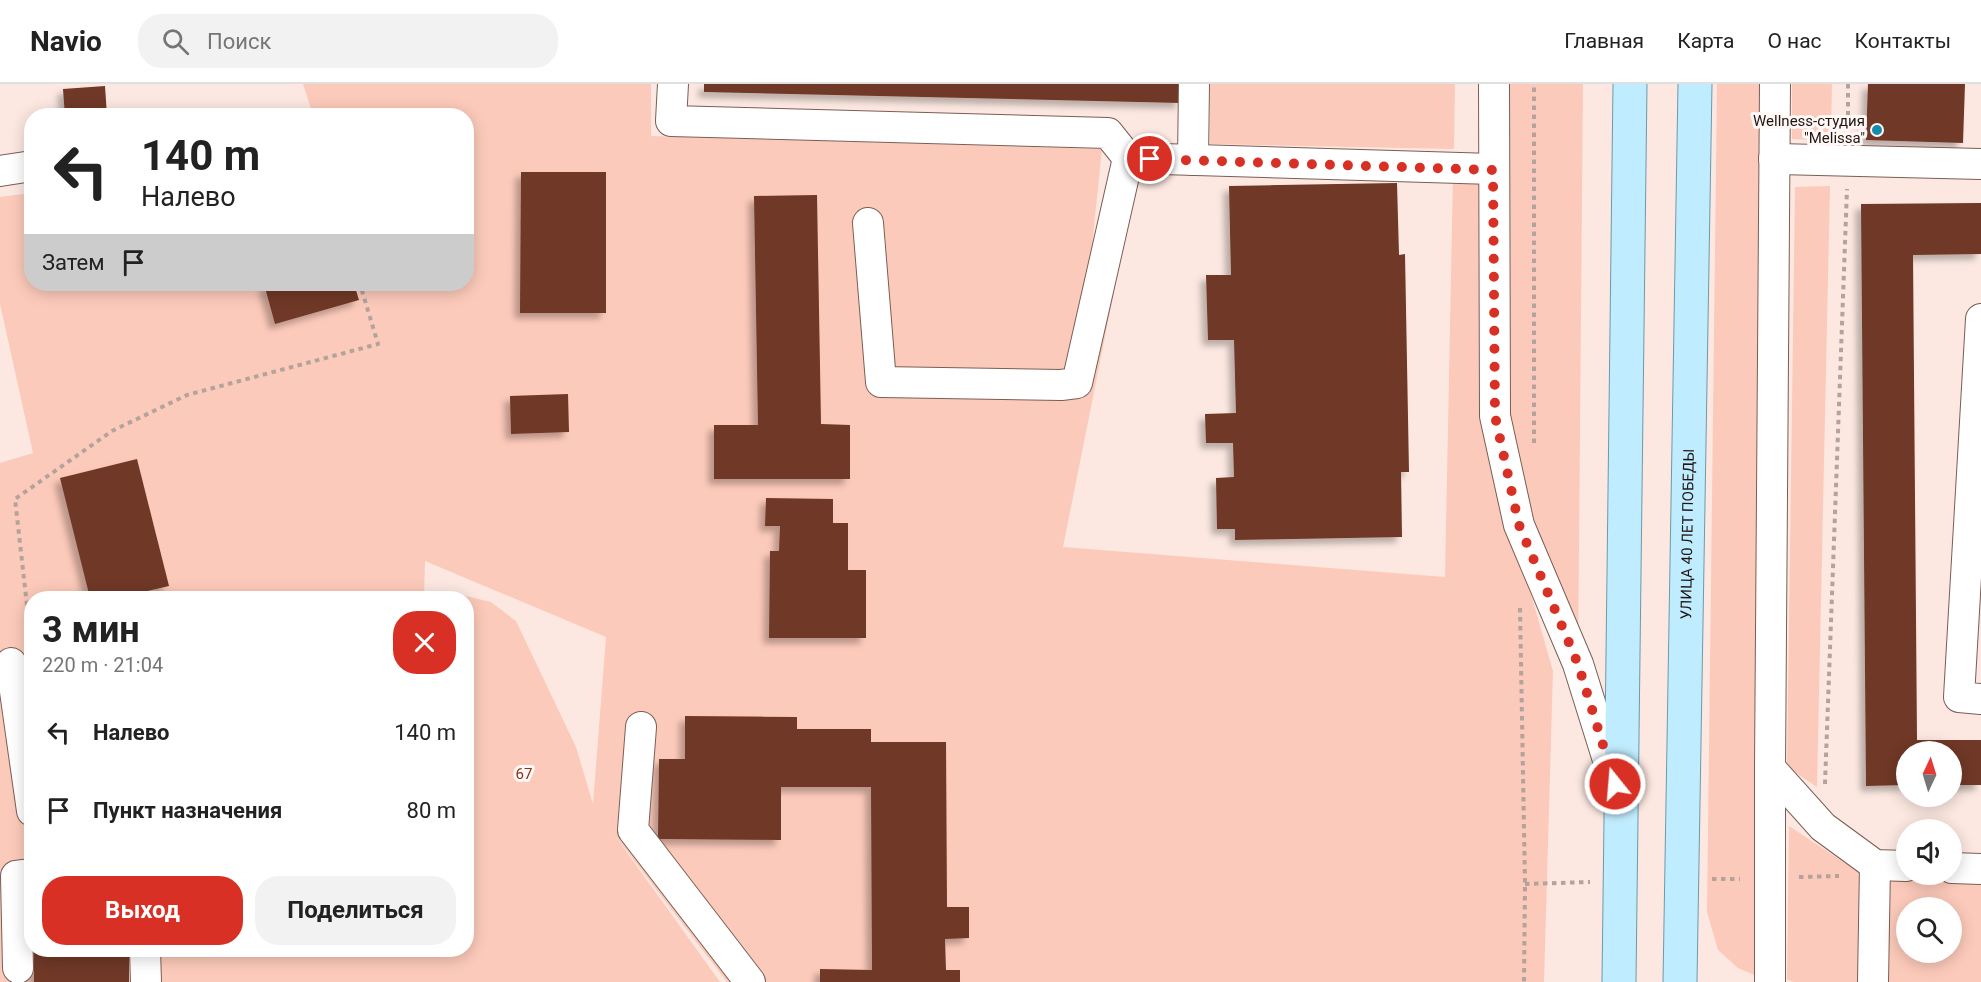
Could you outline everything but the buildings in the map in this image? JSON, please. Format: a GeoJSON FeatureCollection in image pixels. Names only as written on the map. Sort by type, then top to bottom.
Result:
{"type":"FeatureCollection","features":[{"type":"Feature","properties":{"kind":"main road"},"geometry":{"type":"LineString","coordinates":[[1619,982],[1630,84]]}},
{"type":"Feature","properties":{"kind":"main road","name":"УЛИЦА 40 ЛЕТ ПОБЕДЫ"},"geometry":{"type":"LineString","coordinates":[[1680,982],[1695,84]]}},
{"type":"Feature","properties":{"kind":"street"},"geometry":{"type":"LineString","coordinates":[[673,84],[671,121],[1108,133],[1128,158],[1493,170]]}},
{"type":"Feature","properties":{"kind":"street"},"geometry":{"type":"LineString","coordinates":[[1193,160],[1194,84]]}},
{"type":"Feature","properties":{"kind":"street"},"geometry":{"type":"LineString","coordinates":[[1494,84],[1495,416],[1519,525],[1578,664],[1621,804]]}},
{"type":"Feature","properties":{"kind":"street"},"geometry":{"type":"LineString","coordinates":[[1770,982],[1775,84]]}},
{"type":"Feature","properties":{"kind":"street"},"geometry":{"type":"LineString","coordinates":[[868,223],[881,382],[1061,385],[1077,383],[1128,158]]}},
{"type":"Feature","properties":{"kind":"street"},"geometry":{"type":"LineString","coordinates":[[1774,159],[1981,164]]}},
{"type":"Feature","properties":{"kind":"street"},"geometry":{"type":"LineString","coordinates":[[0,171],[24,167]]}},
{"type":"Feature","properties":{"kind":"street"},"geometry":{"type":"LineString","coordinates":[[1981,320],[1959,697],[1981,699]]}},
{"type":"Feature","properties":{"kind":"street"},"geometry":{"type":"LineString","coordinates":[[18,658],[12,759],[24,791]]}},
{"type":"Feature","properties":{"kind":"street"},"geometry":{"type":"LineString","coordinates":[[641,727],[633,830],[750,982]]}},
{"type":"Feature","properties":{"kind":"street"},"geometry":{"type":"LineString","coordinates":[[1770,768],[1823,827],[1875,865],[1896,866]]}},
{"type":"Feature","properties":{"kind":"street"},"geometry":{"type":"LineString","coordinates":[[1873,982],[1875,865]]}},
{"type":"Feature","properties":{"kind":"street"},"geometry":{"type":"LineString","coordinates":[[1962,868],[1981,869]]}},
{"type":"Feature","properties":{"kind":"street"},"geometry":{"type":"LineString","coordinates":[[18,968],[16,876],[24,875]]}},
{"type":"Feature","properties":{"kind":"street"},"geometry":{"type":"LineString","coordinates":[[145,957],[146,982]]}},
{"type":"Feature","properties":{"kind":"path"},"geometry":{"type":"LineString","coordinates":[[1823,827],[1848,161],[1848,84]]}},
{"type":"Feature","properties":{"kind":"path"},"geometry":{"type":"LineString","coordinates":[[18,658],[15,499],[112,431],[187,395],[378,344],[362,291]]}},
{"type":"Feature","properties":{"kind":"green space","name":"67"},"geometry":{"type":"Polygon","coordinates":[[[303,84],[651,84],[651,136],[1102,149],[1092,246],[1123,247],[1063,547],[1445,577],[1453,175],[1479,181],[1481,420],[1553,671],[1544,982],[727,982],[613,833],[720,982],[0,982],[0,463],[33,453],[0,304],[0,197],[24,194],[24,291],[474,291],[474,108],[311,108],[303,84]]]}},
{"type":"Feature","properties":{"kind":"green space"},"geometry":{"type":"Polygon","coordinates":[[[1210,84],[1455,84],[1454,149],[1210,144],[1210,84]]]}},
{"type":"Feature","properties":{"kind":"green space"},"geometry":{"type":"Polygon","coordinates":[[[1496,84],[1583,84],[1578,664],[1495,416],[1496,84]]]}},
{"type":"Feature","properties":{"kind":"green space"},"geometry":{"type":"Polygon","coordinates":[[[1717,84],[1760,84],[1754,975],[1738,968],[1718,950],[1707,912],[1717,84]]]}},
{"type":"Feature","properties":{"kind":"green space"},"geometry":{"type":"Polygon","coordinates":[[[1792,84],[1832,84],[1831,141],[1792,139],[1792,84]]]}},
{"type":"Feature","properties":{"kind":"green space"},"geometry":{"type":"Polygon","coordinates":[[[1830,186],[1817,787],[1787,767],[1795,187],[1830,186]]]}},
{"type":"Feature","properties":{"kind":"green space"},"geometry":{"type":"Polygon","coordinates":[[[1789,826],[1866,877],[1896,879],[1896,885],[1981,883],[1981,982],[1793,982],[1787,979],[1789,826]]]}},
{"type":"Feature","properties":{"kind":"place","name":"Wellness-студия \"Melissa\""},"geometry":{"type":"Point","coordinates":[1877,130]}},
{"type":"Feature","properties":{"kind":"route"},"geometry":{"type":"LineString","coordinates":[[1150,159],[1493,170],[1495,416],[1519,525],[1578,664],[1615,784]]}}]}
